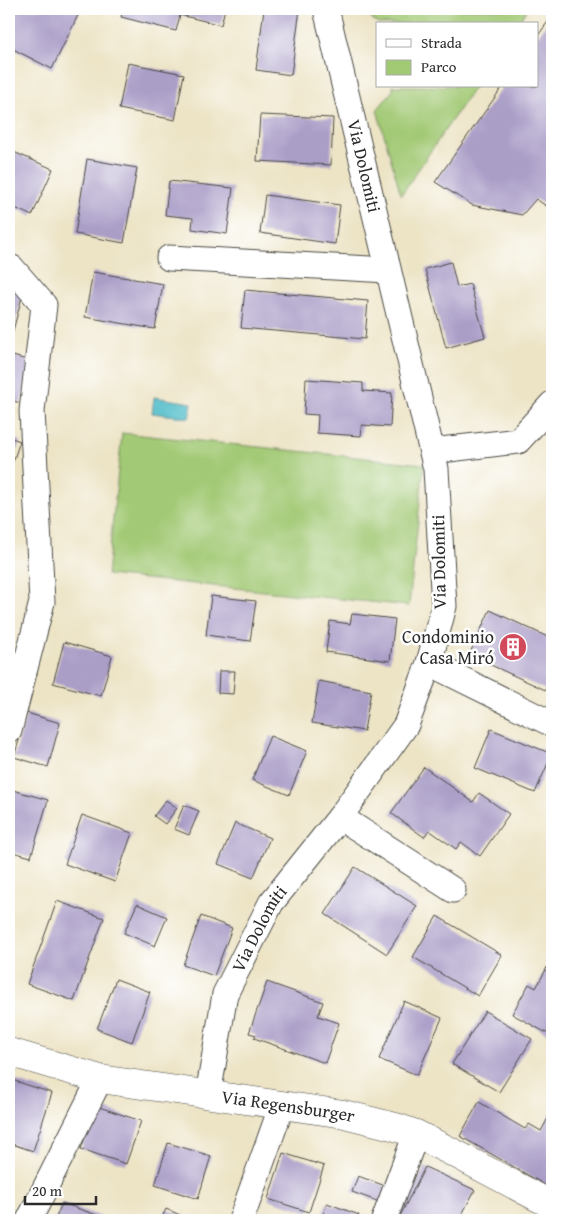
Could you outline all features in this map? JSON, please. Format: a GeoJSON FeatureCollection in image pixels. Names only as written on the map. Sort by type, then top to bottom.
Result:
{"type":"FeatureCollection","features":[{"type":"Feature","properties":{"kind":"main road","name":"Via Regensburger"},"geometry":{"type":"LineString","coordinates":[[9,1052],[100,1079],[344,1114],[416,1134],[552,1205]]}},
{"type":"Feature","properties":{"kind":"street","name":"Via Dolomiti"},"geometry":{"type":"LineString","coordinates":[[208,1095],[225,994],[271,902],[340,817],[406,725],[429,663],[444,606],[436,469],[326,9]]}},
{"type":"Feature","properties":{"kind":"street"},"geometry":{"type":"LineString","coordinates":[[169,258],[388,270]]}},
{"type":"Feature","properties":{"kind":"street"},"geometry":{"type":"LineString","coordinates":[[9,731],[42,602],[32,411],[44,305],[12,268]]}},
{"type":"Feature","properties":{"kind":"street"},"geometry":{"type":"LineString","coordinates":[[432,451],[518,441],[552,404]]}},
{"type":"Feature","properties":{"kind":"street"},"geometry":{"type":"LineString","coordinates":[[429,663],[552,724]]}},
{"type":"Feature","properties":{"kind":"street"},"geometry":{"type":"LineString","coordinates":[[340,817],[453,890]]}},
{"type":"Feature","properties":{"kind":"street"},"geometry":{"type":"LineString","coordinates":[[29,1220],[100,1079]]}},
{"type":"Feature","properties":{"kind":"street"},"geometry":{"type":"LineString","coordinates":[[240,1220],[282,1105]]}},
{"type":"Feature","properties":{"kind":"street"},"geometry":{"type":"LineString","coordinates":[[384,1220],[416,1134]]}},
{"type":"Feature","properties":{"kind":"green space"},"geometry":{"type":"Polygon","coordinates":[[[358,9],[527,9],[518,22],[376,22],[358,9]]]}},
{"type":"Feature","properties":{"kind":"green space"},"geometry":{"type":"Polygon","coordinates":[[[393,88],[474,88],[401,195],[377,110],[393,88]]]}},
{"type":"Feature","properties":{"kind":"green space"},"geometry":{"type":"Polygon","coordinates":[[[122,433],[424,464],[409,606],[107,575],[122,433]]]}},
{"type":"Feature","properties":{"kind":"water"},"geometry":{"type":"Polygon","coordinates":[[[154,397],[192,403],[189,418],[152,413],[154,397]]]}},
{"type":"Feature","properties":{"kind":"building"},"geometry":{"type":"Polygon","coordinates":[[[9,9],[81,9],[52,69],[9,47],[9,9]]]}},
{"type":"Feature","properties":{"kind":"building"},"geometry":{"type":"Polygon","coordinates":[[[123,9],[225,9],[221,25],[180,15],[176,31],[121,17],[123,9]]]}},
{"type":"Feature","properties":{"kind":"building"},"geometry":{"type":"Polygon","coordinates":[[[264,9],[300,9],[291,75],[256,70],[264,9]]]}},
{"type":"Feature","properties":{"kind":"building"},"geometry":{"type":"Polygon","coordinates":[[[552,16],[552,210],[536,199],[522,215],[472,205],[435,182],[502,88],[538,88],[538,36],[552,16]]]}},
{"type":"Feature","properties":{"kind":"building"},"geometry":{"type":"Polygon","coordinates":[[[128,63],[184,74],[175,120],[119,109],[128,63]]]}},
{"type":"Feature","properties":{"kind":"building"},"geometry":{"type":"Polygon","coordinates":[[[260,115],[333,118],[331,165],[257,161],[260,115]]]}},
{"type":"Feature","properties":{"kind":"building"},"geometry":{"type":"Polygon","coordinates":[[[9,150],[53,169],[32,216],[9,205],[9,150]]]}},
{"type":"Feature","properties":{"kind":"building"},"geometry":{"type":"Polygon","coordinates":[[[87,159],[137,168],[124,243],[75,234],[87,159]]]}},
{"type":"Feature","properties":{"kind":"building"},"geometry":{"type":"Polygon","coordinates":[[[169,181],[233,188],[227,234],[192,229],[193,218],[165,215],[169,181]]]}},
{"type":"Feature","properties":{"kind":"building"},"geometry":{"type":"Polygon","coordinates":[[[265,195],[340,205],[335,244],[260,233],[265,195]]]}},
{"type":"Feature","properties":{"kind":"building"},"geometry":{"type":"Polygon","coordinates":[[[451,262],[457,287],[470,284],[485,337],[446,348],[425,269],[451,262]]]}},
{"type":"Feature","properties":{"kind":"building"},"geometry":{"type":"Polygon","coordinates":[[[93,272],[163,284],[155,329],[85,317],[93,272]]]}},
{"type":"Feature","properties":{"kind":"building"},"geometry":{"type":"Polygon","coordinates":[[[9,289],[23,293],[9,346],[9,289]]]}},
{"type":"Feature","properties":{"kind":"building"},"geometry":{"type":"Polygon","coordinates":[[[245,290],[368,301],[365,339],[241,328],[245,290]]]}},
{"type":"Feature","properties":{"kind":"building"},"geometry":{"type":"Polygon","coordinates":[[[9,355],[31,361],[21,403],[9,400],[9,355]]]}},
{"type":"Feature","properties":{"kind":"building"},"geometry":{"type":"Polygon","coordinates":[[[306,379],[363,383],[363,391],[392,393],[390,427],[362,425],[361,436],[317,433],[318,415],[304,414],[306,379]]]}},
{"type":"Feature","properties":{"kind":"building"},"geometry":{"type":"Polygon","coordinates":[[[9,437],[20,441],[13,462],[9,461],[9,437]]]}},
{"type":"Feature","properties":{"kind":"building"},"geometry":{"type":"Polygon","coordinates":[[[211,596],[256,601],[250,641],[206,635],[211,596]]]}},
{"type":"Feature","properties":{"kind":"building","name":"Condominio Casa Miró"},"geometry":{"type":"Polygon","coordinates":[[[490,610],[552,639],[552,693],[469,655],[490,610]]]}},
{"type":"Feature","properties":{"kind":"building"},"geometry":{"type":"Polygon","coordinates":[[[352,614],[395,619],[390,661],[326,652],[330,621],[350,624],[352,614]]]}},
{"type":"Feature","properties":{"kind":"building"},"geometry":{"type":"Polygon","coordinates":[[[64,642],[112,656],[101,696],[53,683],[64,642]]]}},
{"type":"Feature","properties":{"kind":"building"},"geometry":{"type":"Polygon","coordinates":[[[219,671],[235,671],[233,694],[218,693],[219,671]]]}},
{"type":"Feature","properties":{"kind":"building"},"geometry":{"type":"Polygon","coordinates":[[[319,681],[371,691],[364,731],[312,723],[319,681]]]}},
{"type":"Feature","properties":{"kind":"building"},"geometry":{"type":"Polygon","coordinates":[[[27,713],[60,723],[48,767],[14,757],[27,713]]]}},
{"type":"Feature","properties":{"kind":"building"},"geometry":{"type":"Polygon","coordinates":[[[491,729],[552,754],[535,793],[475,768],[491,729]]]}},
{"type":"Feature","properties":{"kind":"building"},"geometry":{"type":"Polygon","coordinates":[[[270,736],[307,751],[289,795],[252,780],[270,736]]]}},
{"type":"Feature","properties":{"kind":"building"},"geometry":{"type":"Polygon","coordinates":[[[424,767],[473,802],[479,793],[509,814],[480,856],[461,842],[456,849],[429,830],[424,837],[391,813],[424,767]]]}},
{"type":"Feature","properties":{"kind":"building"},"geometry":{"type":"Polygon","coordinates":[[[9,789],[48,800],[31,857],[9,851],[9,789]]]}},
{"type":"Feature","properties":{"kind":"building"},"geometry":{"type":"Polygon","coordinates":[[[166,800],[177,808],[165,824],[154,816],[166,800]]]}},
{"type":"Feature","properties":{"kind":"building"},"geometry":{"type":"Polygon","coordinates":[[[184,805],[199,811],[189,835],[174,829],[184,805]]]}},
{"type":"Feature","properties":{"kind":"building"},"geometry":{"type":"Polygon","coordinates":[[[82,815],[132,833],[115,882],[65,864],[82,815]]]}},
{"type":"Feature","properties":{"kind":"building"},"geometry":{"type":"Polygon","coordinates":[[[235,823],[270,838],[253,878],[218,864],[235,823]]]}},
{"type":"Feature","properties":{"kind":"building"},"geometry":{"type":"Polygon","coordinates":[[[355,867],[417,906],[387,954],[325,914],[355,867]]]}},
{"type":"Feature","properties":{"kind":"building"},"geometry":{"type":"Polygon","coordinates":[[[57,901],[104,918],[74,1001],[27,984],[57,901]]]}},
{"type":"Feature","properties":{"kind":"building"},"geometry":{"type":"Polygon","coordinates":[[[137,904],[167,917],[155,946],[124,933],[137,904]]]}},
{"type":"Feature","properties":{"kind":"building"},"geometry":{"type":"Polygon","coordinates":[[[201,916],[232,928],[214,976],[183,965],[201,916]]]}},
{"type":"Feature","properties":{"kind":"building"},"geometry":{"type":"Polygon","coordinates":[[[437,916],[502,955],[478,996],[413,957],[437,916]]]}},
{"type":"Feature","properties":{"kind":"building"},"geometry":{"type":"Polygon","coordinates":[[[552,958],[552,1036],[512,1014],[529,984],[536,988],[552,958]]]}},
{"type":"Feature","properties":{"kind":"building"},"geometry":{"type":"Polygon","coordinates":[[[116,979],[150,992],[132,1042],[97,1029],[116,979]]]}},
{"type":"Feature","properties":{"kind":"building"},"geometry":{"type":"Polygon","coordinates":[[[267,982],[323,1002],[318,1016],[339,1023],[325,1063],[254,1038],[256,1035],[249,1033],[267,982]]]}},
{"type":"Feature","properties":{"kind":"building"},"geometry":{"type":"Polygon","coordinates":[[[404,1001],[442,1018],[417,1075],[379,1059],[404,1001]]]}},
{"type":"Feature","properties":{"kind":"building"},"geometry":{"type":"Polygon","coordinates":[[[485,1011],[532,1039],[499,1092],[452,1064],[485,1011]]]}},
{"type":"Feature","properties":{"kind":"building"},"geometry":{"type":"Polygon","coordinates":[[[9,1079],[52,1093],[33,1151],[9,1143],[9,1079]]]}},
{"type":"Feature","properties":{"kind":"building"},"geometry":{"type":"Polygon","coordinates":[[[479,1102],[525,1129],[529,1124],[541,1131],[552,1111],[552,1189],[460,1136],[479,1102]]]}},
{"type":"Feature","properties":{"kind":"building"},"geometry":{"type":"Polygon","coordinates":[[[96,1106],[141,1121],[126,1164],[81,1149],[96,1106]]]}},
{"type":"Feature","properties":{"kind":"building"},"geometry":{"type":"Polygon","coordinates":[[[168,1143],[211,1156],[198,1199],[155,1185],[168,1143]]]}},
{"type":"Feature","properties":{"kind":"building"},"geometry":{"type":"Polygon","coordinates":[[[283,1153],[324,1166],[309,1212],[268,1199],[283,1153]]]}},
{"type":"Feature","properties":{"kind":"building"},"geometry":{"type":"Polygon","coordinates":[[[425,1167],[475,1190],[459,1220],[398,1220],[425,1167]]]}},
{"type":"Feature","properties":{"kind":"building"},"geometry":{"type":"Polygon","coordinates":[[[358,1176],[391,1188],[385,1204],[352,1192],[358,1176]]]}},
{"type":"Feature","properties":{"kind":"building"},"geometry":{"type":"Polygon","coordinates":[[[62,1203],[111,1220],[55,1220],[62,1203]]]}},
{"type":"Feature","properties":{"kind":"building"},"geometry":{"type":"Polygon","coordinates":[[[327,1203],[359,1215],[357,1220],[321,1220],[327,1203]]]}},
{"type":"Feature","properties":{"kind":"building"},"geometry":{"type":"Polygon","coordinates":[[[166,1209],[192,1220],[161,1220],[166,1209]]]}},
{"type":"Feature","properties":{"kind":"place","name":"Condominio Casa Miró"},"geometry":{"type":"Point","coordinates":[513,647]}}]}
